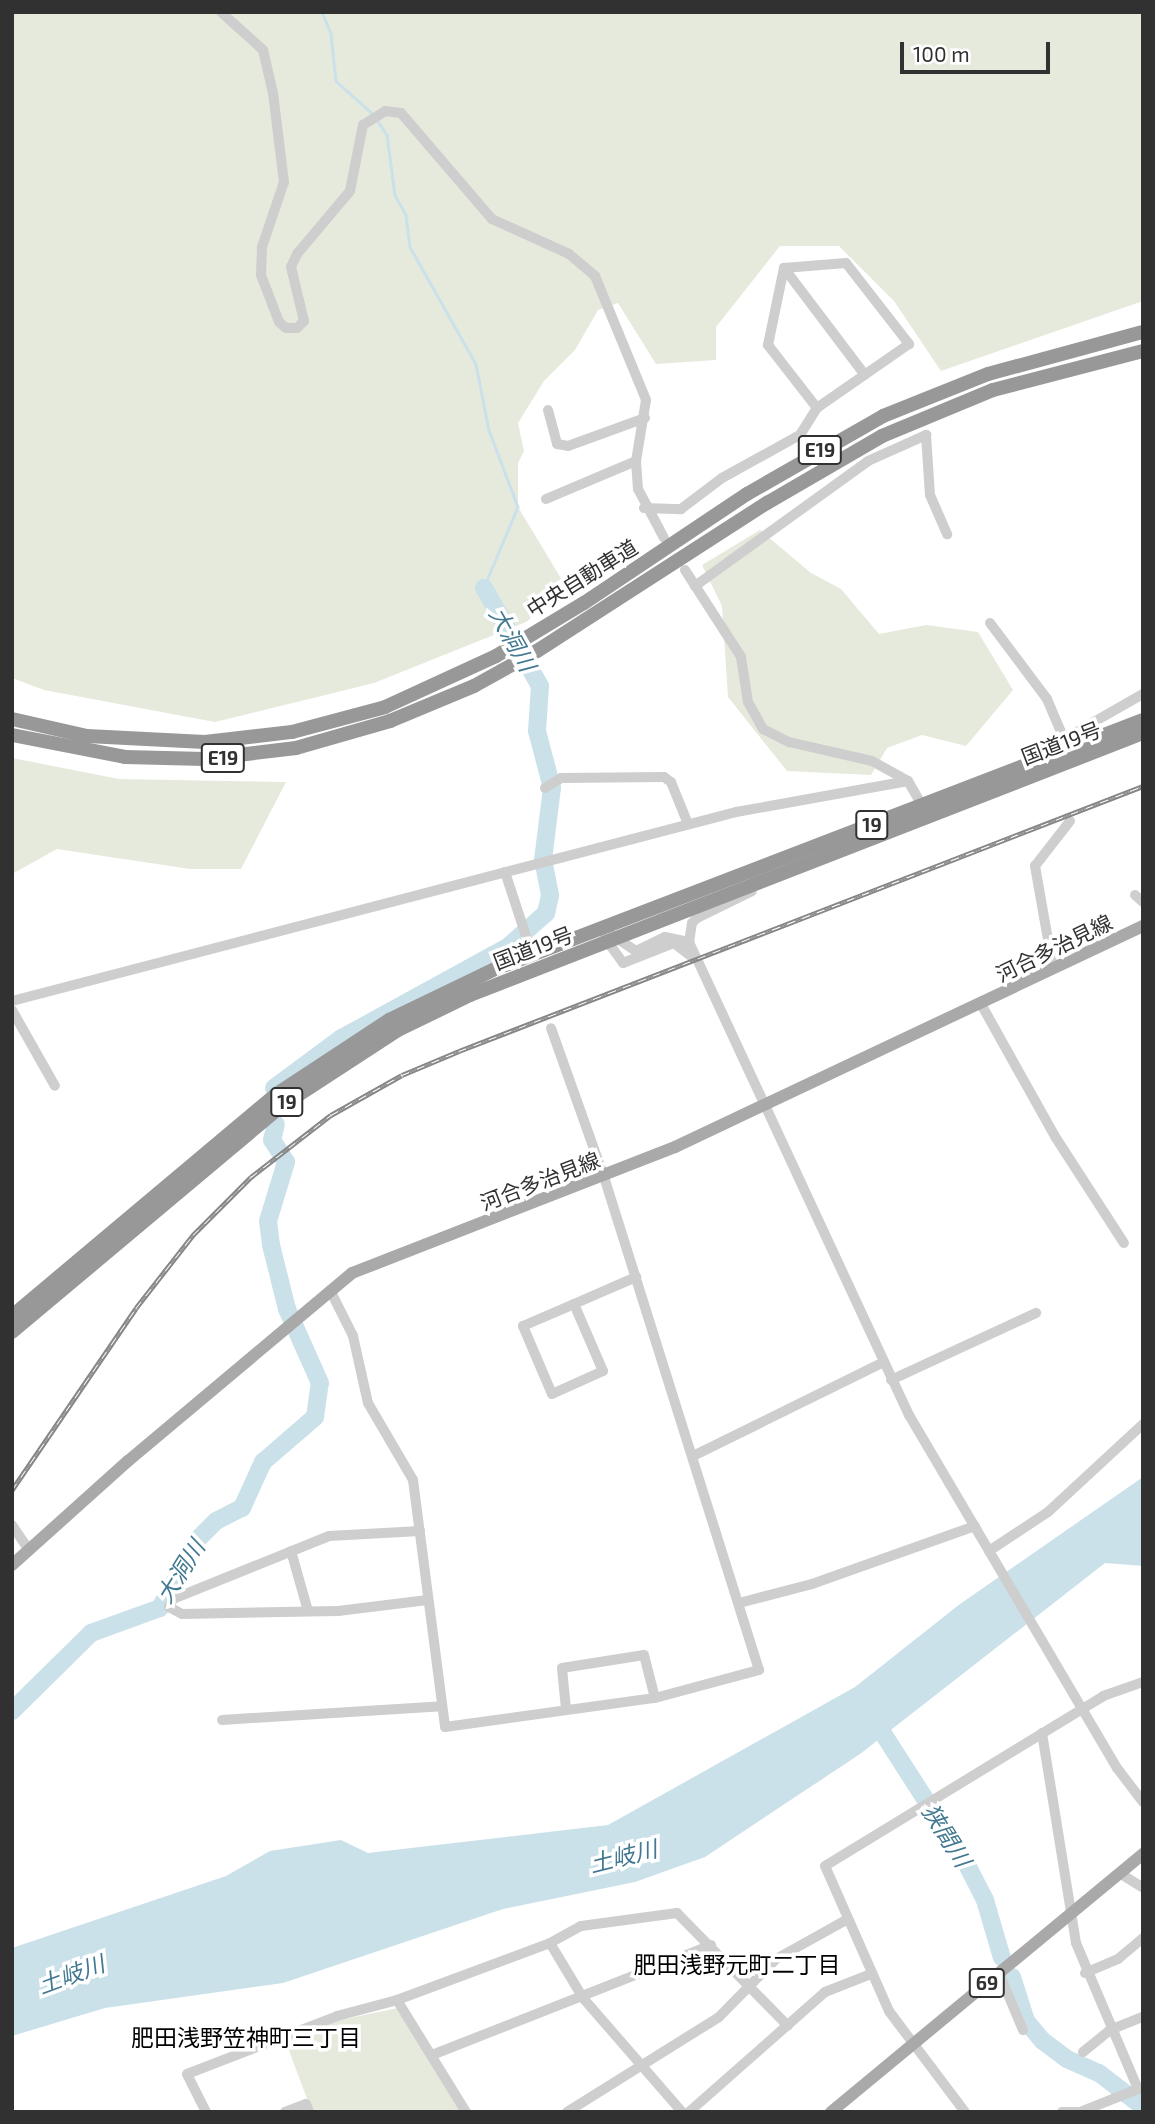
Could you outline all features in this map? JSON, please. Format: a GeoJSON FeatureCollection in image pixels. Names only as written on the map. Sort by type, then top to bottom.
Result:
{"type":"FeatureCollection","features":[{"type":"Feature","properties":{"kind":"highway","name":"中央自動車道"},"geometry":{"type":"LineString","coordinates":[[12,719],[126,740],[237,740],[336,721],[422,692],[530,636],[747,494],[883,416],[988,374],[1143,332]]}},
{"type":"Feature","properties":{"kind":"highway","name":"中央自動車道"},"geometry":{"type":"LineString","coordinates":[[12,735],[125,757],[228,758],[318,743],[429,706],[537,652],[767,503],[882,436],[993,390],[1143,351]]}},
{"type":"Feature","properties":{"kind":"highway","name":"国道19号"},"geometry":{"type":"LineString","coordinates":[[12,1332],[280,1107],[345,1061],[470,995],[774,878],[1066,750],[1143,720]]}},
{"type":"Feature","properties":{"kind":"highway","name":"国道19号"},"geometry":{"type":"LineString","coordinates":[[1066,750],[1143,733]]}},
{"type":"Feature","properties":{"kind":"highway","name":"国道19号"},"geometry":{"type":"LineString","coordinates":[[12,1315],[313,1067],[389,1020],[532,954],[925,811]]}},
{"type":"Feature","properties":{"kind":"main road","name":"河合多治見線"},"geometry":{"type":"LineString","coordinates":[[12,1565],[294,1320],[330,1290],[370,1265],[604,1177],[762,1106],[1143,926]]}},
{"type":"Feature","properties":{"kind":"main road","name":"69"},"geometry":{"type":"LineString","coordinates":[[831,2112],[1143,1854]]}},
{"type":"Feature","properties":{"kind":"street"},"geometry":{"type":"LineString","coordinates":[[221,12],[263,50],[273,93],[284,183],[262,247],[261,275],[279,322],[286,328],[297,328],[304,321],[291,267],[297,254],[351,191],[363,125],[385,111],[401,113],[492,219],[569,254],[595,276],[642,386],[645,418],[636,461],[644,508],[664,538]]}},
{"type":"Feature","properties":{"kind":"street"},"geometry":{"type":"LineString","coordinates":[[644,508],[681,509],[722,478],[800,435],[817,408],[909,344],[846,263],[784,268]]}},
{"type":"Feature","properties":{"kind":"street"},"geometry":{"type":"LineString","coordinates":[[784,268],[865,374]]}},
{"type":"Feature","properties":{"kind":"street"},"geometry":{"type":"LineString","coordinates":[[784,268],[768,345],[817,408]]}},
{"type":"Feature","properties":{"kind":"street"},"geometry":{"type":"LineString","coordinates":[[548,410],[557,444],[568,446],[645,418]]}},
{"type":"Feature","properties":{"kind":"street"},"geometry":{"type":"LineString","coordinates":[[695,586],[868,461],[926,435],[930,495],[947,534]]}},
{"type":"Feature","properties":{"kind":"street"},"geometry":{"type":"LineString","coordinates":[[547,499],[636,461]]}},
{"type":"Feature","properties":{"kind":"street"},"geometry":{"type":"LineString","coordinates":[[685,569],[741,657],[748,702],[763,729],[789,742],[872,761],[908,781],[925,811]]}},
{"type":"Feature","properties":{"kind":"street"},"geometry":{"type":"LineString","coordinates":[[990,623],[1047,699],[1066,750],[1143,694]]}},
{"type":"Feature","properties":{"kind":"street"},"geometry":{"type":"LineString","coordinates":[[545,788],[555,782],[664,777],[671,782],[688,824]]}},
{"type":"Feature","properties":{"kind":"street"},"geometry":{"type":"LineString","coordinates":[[12,1001],[688,824],[827,792],[908,781]]}},
{"type":"Feature","properties":{"kind":"street"},"geometry":{"type":"LineString","coordinates":[[1053,968],[1035,866],[1070,821]]}},
{"type":"Feature","properties":{"kind":"street"},"geometry":{"type":"LineString","coordinates":[[505,872],[532,954]]}},
{"type":"Feature","properties":{"kind":"street"},"geometry":{"type":"LineString","coordinates":[[774,878],[697,918],[689,942],[695,959],[891,1380],[1117,1768],[1143,1802]]}},
{"type":"Feature","properties":{"kind":"street"},"geometry":{"type":"LineString","coordinates":[[600,928],[628,950],[636,951],[665,937],[689,942]]}},
{"type":"Feature","properties":{"kind":"street"},"geometry":{"type":"LineString","coordinates":[[612,940],[623,963],[674,943],[695,959]]}},
{"type":"Feature","properties":{"kind":"street"},"geometry":{"type":"LineString","coordinates":[[981,1004],[1056,1138],[1124,1243]]}},
{"type":"Feature","properties":{"kind":"street"},"geometry":{"type":"LineString","coordinates":[[12,1010],[55,1086]]}},
{"type":"Feature","properties":{"kind":"street"},"geometry":{"type":"LineString","coordinates":[[330,1290],[353,1336],[368,1403],[409,1466],[445,1727],[655,1698],[759,1670],[604,1177],[551,1028]]}},
{"type":"Feature","properties":{"kind":"street"},"geometry":{"type":"LineString","coordinates":[[574,1304],[603,1371],[552,1394],[523,1326],[636,1277]]}},
{"type":"Feature","properties":{"kind":"street"},"geometry":{"type":"LineString","coordinates":[[891,1380],[1036,1313]]}},
{"type":"Feature","properties":{"kind":"street"},"geometry":{"type":"LineString","coordinates":[[693,1456],[883,1363]]}},
{"type":"Feature","properties":{"kind":"street"},"geometry":{"type":"LineString","coordinates":[[989,1551],[1048,1512],[1143,1424]]}},
{"type":"Feature","properties":{"kind":"street"},"geometry":{"type":"LineString","coordinates":[[12,1525],[29,1550]]}},
{"type":"Feature","properties":{"kind":"street"},"geometry":{"type":"LineString","coordinates":[[739,1603],[811,1584],[975,1526]]}},
{"type":"Feature","properties":{"kind":"street"},"geometry":{"type":"LineString","coordinates":[[420,1531],[329,1536],[173,1599],[169,1607],[182,1615],[308,1611],[427,1600]]}},
{"type":"Feature","properties":{"kind":"street"},"geometry":{"type":"LineString","coordinates":[[291,1552],[308,1611]]}},
{"type":"Feature","properties":{"kind":"street"},"geometry":{"type":"LineString","coordinates":[[566,1709],[562,1668],[644,1655],[655,1698]]}},
{"type":"Feature","properties":{"kind":"street"},"geometry":{"type":"LineString","coordinates":[[965,2112],[912,2045],[871,1974],[825,1866],[1082,1708],[1143,1682]]}},
{"type":"Feature","properties":{"kind":"street"},"geometry":{"type":"LineString","coordinates":[[222,1720],[442,1706]]}},
{"type":"Feature","properties":{"kind":"street"},"geometry":{"type":"LineString","coordinates":[[1042,1733],[1048,1755],[1051,1804],[1069,1883],[1070,1915],[1085,1973],[1134,2092],[1079,2112],[1062,2112]]}},
{"type":"Feature","properties":{"kind":"street"},"geometry":{"type":"LineString","coordinates":[[1121,1874],[1143,1888]]}},
{"type":"Feature","properties":{"kind":"street"},"geometry":{"type":"LineString","coordinates":[[206,2112],[187,2074],[337,2016],[397,2000],[550,1943],[581,1926],[677,1913],[751,1985],[788,2026]]}},
{"type":"Feature","properties":{"kind":"street"},"geometry":{"type":"LineString","coordinates":[[567,2112],[643,2067],[719,2017],[776,1959],[848,1919]]}},
{"type":"Feature","properties":{"kind":"street"},"geometry":{"type":"LineString","coordinates":[[1085,1973],[1118,1959],[1143,1938]]}},
{"type":"Feature","properties":{"kind":"street"},"geometry":{"type":"LineString","coordinates":[[550,1943],[583,1998],[682,2112]]}},
{"type":"Feature","properties":{"kind":"street"},"geometry":{"type":"LineString","coordinates":[[432,2055],[583,1998],[711,1945]]}},
{"type":"Feature","properties":{"kind":"street"},"geometry":{"type":"LineString","coordinates":[[999,1973],[1023,2030]]}},
{"type":"Feature","properties":{"kind":"street"},"geometry":{"type":"LineString","coordinates":[[689,2112],[825,1992],[871,1974]]}},
{"type":"Feature","properties":{"kind":"street"},"geometry":{"type":"LineString","coordinates":[[397,2000],[466,2112]]}},
{"type":"Feature","properties":{"kind":"street"},"geometry":{"type":"LineString","coordinates":[[1083,2052],[1110,2030],[1143,2017]]}},
{"type":"Feature","properties":{"kind":"street"},"geometry":{"type":"LineString","coordinates":[[285,2112],[306,2104],[309,2112]]}},
{"type":"Feature","properties":{"kind":"shaded area"},"geometry":{"type":"Polygon","coordinates":[[[12,12],[1143,12],[1143,301],[941,371],[894,301],[839,246],[780,246],[716,327],[716,360],[656,364],[618,303],[598,310],[575,350],[544,381],[518,423],[524,451],[518,463],[518,507],[568,590],[526,622],[374,683],[215,722],[44,690],[12,678],[12,12]]]}},
{"type":"Feature","properties":{"kind":"shaded area"},"geometry":{"type":"Polygon","coordinates":[[[760,530],[811,573],[841,589],[879,634],[926,625],[978,632],[1013,690],[966,746],[922,735],[887,748],[871,775],[787,771],[728,697],[722,606],[702,565],[760,530]]]}},
{"type":"Feature","properties":{"kind":"shaded area"},"geometry":{"type":"Polygon","coordinates":[[[12,758],[119,779],[286,782],[241,869],[190,869],[57,849],[12,874],[12,758]]]}},
{"type":"Feature","properties":{"kind":"shaded area"},"geometry":{"type":"Polygon","coordinates":[[[398,2008],[461,2112],[312,2112],[285,2040],[340,2020],[398,2008]]]}},
{"type":"Feature","properties":{"kind":"water","name":"土岐川"},"geometry":{"type":"Polygon","coordinates":[[[1143,1477],[1143,1566],[1105,1563],[860,1754],[705,1857],[635,1882],[503,1909],[283,1983],[105,2008],[12,2036],[12,1948],[226,1876],[270,1851],[341,1840],[368,1853],[608,1825],[855,1687],[960,1604],[1143,1477]]]}},
{"type":"Feature","properties":{"kind":"waterway","name":"大洞川"},"geometry":{"type":"LineString","coordinates":[[322,12],[331,33],[336,81],[373,114]]}},
{"type":"Feature","properties":{"kind":"waterway","name":"大洞川"},"geometry":{"type":"LineString","coordinates":[[377,120],[387,135],[395,195],[406,215],[410,247],[476,364],[489,430],[518,507],[484,588]]}},
{"type":"Feature","properties":{"kind":"waterway","name":"大洞川"},"geometry":{"type":"LineString","coordinates":[[274,1088],[340,1039],[509,946],[546,913],[550,895],[543,860],[552,788],[537,731],[540,686],[484,588]]}},
{"type":"Feature","properties":{"kind":"waterway","name":"大洞川"},"geometry":{"type":"LineString","coordinates":[[12,1711],[91,1633],[160,1608],[198,1539],[216,1521],[242,1508],[263,1462],[315,1417],[320,1383],[287,1309],[271,1245],[268,1221],[286,1162],[272,1140],[276,1124]]}},
{"type":"Feature","properties":{"kind":"waterway","name":"狭間川"},"geometry":{"type":"LineString","coordinates":[[875,1721],[966,1863],[985,1900],[1002,1958]]}},
{"type":"Feature","properties":{"kind":"waterway","name":"狭間川"},"geometry":{"type":"LineString","coordinates":[[1012,1977],[1026,2021],[1043,2041],[1067,2059],[1099,2073],[1143,2107]]}},
{"type":"Feature","properties":{"kind":"railway"},"geometry":{"type":"LineString","coordinates":[[12,1490],[136,1308],[193,1235],[251,1177],[331,1115],[402,1075],[459,1051],[1143,786]]}},
{"type":"Feature","properties":{"kind":"district","name":"肥田浅野元町二丁目"},"geometry":{"type":"Point","coordinates":[737,1964]}},
{"type":"Feature","properties":{"kind":"district","name":"肥田浅野笠神町三丁目"},"geometry":{"type":"Point","coordinates":[246,2037]}}]}
